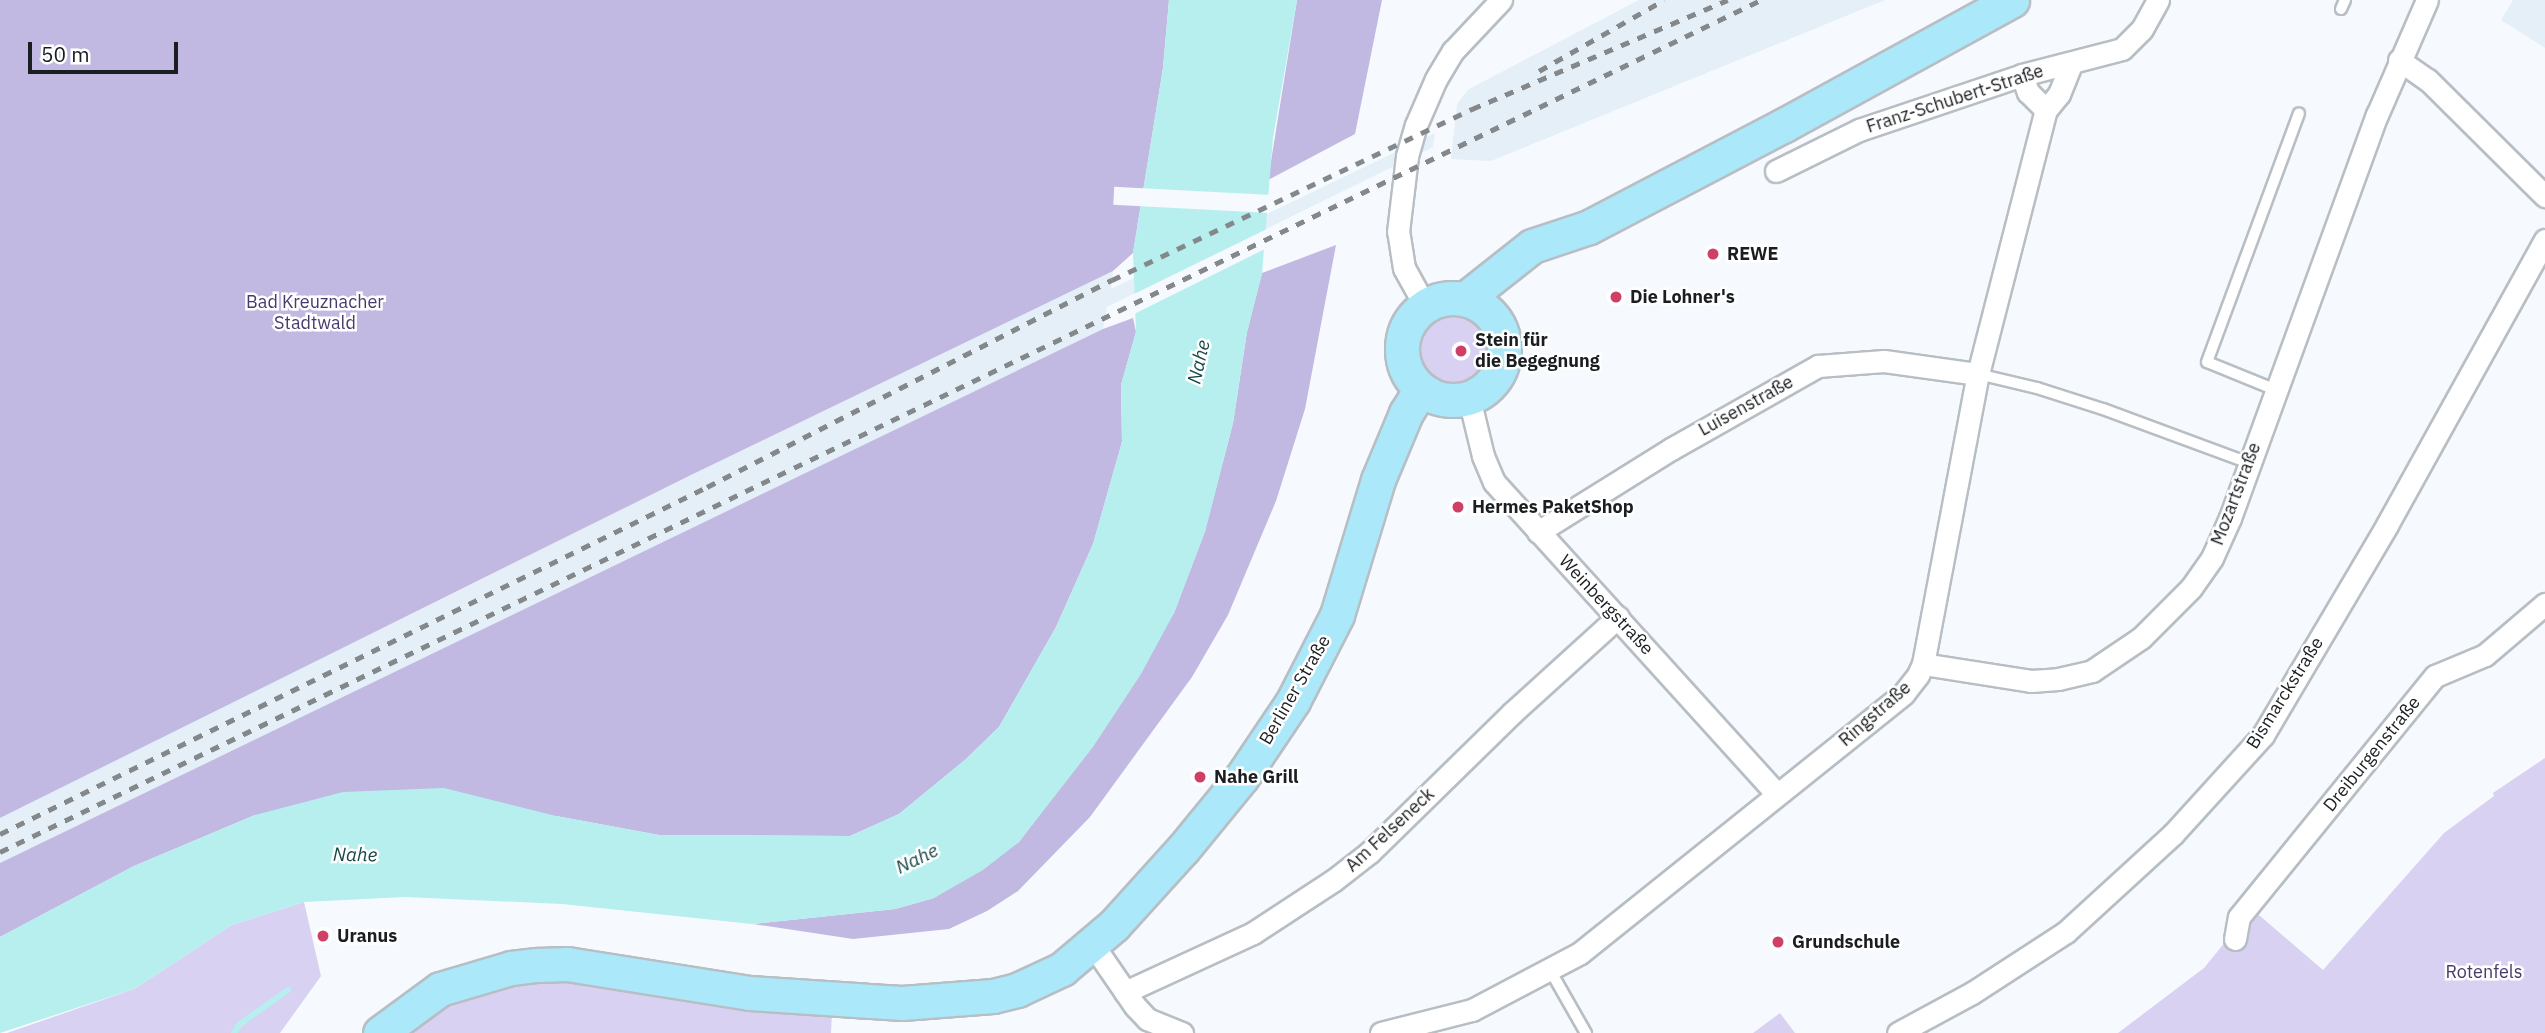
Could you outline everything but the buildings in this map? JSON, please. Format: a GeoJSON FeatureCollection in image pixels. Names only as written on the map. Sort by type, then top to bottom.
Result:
{"type":"FeatureCollection","features":[{"type":"Feature","properties":{"kind":"main road"},"geometry":{"type":"LineString","coordinates":[[1477,305],[1532,246],[1589,227],[1784,125],[2012,0]]}},
{"type":"Feature","properties":{"kind":"main road"},"geometry":{"type":"LineString","coordinates":[[1446,298],[1477,305],[1503,334],[1511,360],[1492,383],[1469,398],[1444,400],[1421,389],[1406,370],[1402,347],[1408,324],[1425,306],[1446,298]]}},
{"type":"Feature","properties":{"kind":"main road","name":"Berliner Straße"},"geometry":{"type":"LineString","coordinates":[[380,1033],[440,989],[524,966],[567,964],[662,981],[786,997],[934,1003],[993,996],[1017,990],[1062,969],[1093,945],[1209,818],[1242,777],[1293,701],[1337,615],[1378,480],[1406,413],[1421,389]]}},
{"type":"Feature","properties":{"kind":"street"},"geometry":{"type":"LineString","coordinates":[[1425,306],[1404,268],[1398,232],[1407,156],[1436,79],[1453,51],[1501,0]]}},
{"type":"Feature","properties":{"kind":"street","name":"Franz-Schubert-Straße"},"geometry":{"type":"LineString","coordinates":[[1776,171],[1859,130],[2022,75],[2122,49],[2142,29],[2158,0]]}},
{"type":"Feature","properties":{"kind":"street","name":"Mozartstraße"},"geometry":{"type":"LineString","coordinates":[[1923,664],[2031,681],[2092,671],[2168,615],[2191,588],[2221,538],[2399,60],[2427,0]]}},
{"type":"Feature","properties":{"kind":"street"},"geometry":{"type":"LineString","coordinates":[[2399,60],[2428,80],[2545,196]]}},
{"type":"Feature","properties":{"kind":"street","name":"Ringstraße"},"geometry":{"type":"LineString","coordinates":[[1381,1033],[1472,1010],[1580,953],[1904,693],[1923,664],[1978,374],[2046,110],[2059,94],[2071,64]]}},
{"type":"Feature","properties":{"kind":"street"},"geometry":{"type":"LineString","coordinates":[[2022,75],[2028,92],[2046,110]]}},
{"type":"Feature","properties":{"kind":"street","name":"Bismarckstraße"},"geometry":{"type":"LineString","coordinates":[[1898,1033],[1972,993],[2066,932],[2173,834],[2263,735],[2387,525],[2545,240]]}},
{"type":"Feature","properties":{"kind":"street","name":"Luisenstraße"},"geometry":{"type":"LineString","coordinates":[[1538,532],[1671,449],[1818,366],[1884,360],[1978,374]]}},
{"type":"Feature","properties":{"kind":"street","name":"Weinbergstraße"},"geometry":{"type":"LineString","coordinates":[[1469,398],[1488,473],[1538,532],[1777,794]]}},
{"type":"Feature","properties":{"kind":"street","name":"Dreiburgenstraße"},"geometry":{"type":"LineString","coordinates":[[2235,939],[2239,917],[2435,676],[2485,655],[2545,604]]}},
{"type":"Feature","properties":{"kind":"street","name":"Am Felseneck"},"geometry":{"type":"LineString","coordinates":[[1125,992],[1253,933],[1334,880],[1370,852],[1512,713],[1618,617]]}},
{"type":"Feature","properties":{"kind":"street"},"geometry":{"type":"LineString","coordinates":[[1093,945],[1147,1019],[1182,1033]]}},
{"type":"Feature","properties":{"kind":"lane"},"geometry":{"type":"LineString","coordinates":[[2276,390],[2207,362],[2299,113]]}},
{"type":"Feature","properties":{"kind":"lane"},"geometry":{"type":"LineString","coordinates":[[1978,374],[2103,408],[2249,463]]}},
{"type":"Feature","properties":{"kind":"lane"},"geometry":{"type":"LineString","coordinates":[[1550,970],[1586,1033]]}},
{"type":"Feature","properties":{"kind":"shaded area"},"geometry":{"type":"Polygon","coordinates":[[[1639,0],[1885,0],[1491,161],[1451,159],[1457,104],[1469,89],[1639,0]]]}},
{"type":"Feature","properties":{"kind":"shaded area"},"geometry":{"type":"Polygon","coordinates":[[[2513,0],[2545,0],[2545,48],[2501,20],[2513,0]]]}},
{"type":"Feature","properties":{"kind":"shaded area"},"geometry":{"type":"Polygon","coordinates":[[[1435,133],[1433,147],[1107,307],[1103,329],[0,863],[0,818],[689,476],[1113,271],[1111,289],[1435,133]]]}},
{"type":"Feature","properties":{"kind":"green space","name":"Bad Kreuznacher Stadtwald"},"geometry":{"type":"Polygon","coordinates":[[[0,0],[1169,0],[1163,68],[1133,253],[1113,271],[689,476],[0,818],[0,0]]]}},
{"type":"Feature","properties":{"kind":"green space"},"geometry":{"type":"Polygon","coordinates":[[[1297,0],[1382,0],[1355,134],[1268,180],[1297,0]]]}},
{"type":"Feature","properties":{"kind":"green space"},"geometry":{"type":"Polygon","coordinates":[[[1336,245],[1305,409],[1276,501],[1228,615],[1192,677],[1090,817],[1018,891],[987,911],[949,929],[853,939],[753,924],[895,909],[934,898],[1019,842],[1052,798],[1174,613],[1205,531],[1233,423],[1247,332],[1262,273],[1336,245]]]}},
{"type":"Feature","properties":{"kind":"green space"},"geometry":{"type":"Polygon","coordinates":[[[1454,312],[1474,318],[1484,328],[1490,348],[1484,368],[1474,378],[1454,384],[1434,378],[1424,368],[1418,348],[1424,328],[1434,318],[1454,312]]]}},
{"type":"Feature","properties":{"kind":"green space"},"geometry":{"type":"Polygon","coordinates":[[[1133,318],[1136,332],[1121,385],[1122,442],[1093,544],[1056,627],[999,727],[966,759],[899,814],[850,836],[659,835],[556,816],[255,815],[134,866],[0,937],[0,863],[1103,329],[1133,318]]]}},
{"type":"Feature","properties":{"kind":"green space","name":"Rotenfels"},"geometry":{"type":"Polygon","coordinates":[[[2545,758],[2545,1033],[2118,1033],[2204,968],[2252,909],[2323,970],[2444,833],[2494,796],[2493,793],[2545,758]]]}},
{"type":"Feature","properties":{"kind":"green space"},"geometry":{"type":"Polygon","coordinates":[[[304,902],[321,976],[280,1033],[7,1033],[134,989],[232,925],[304,902]]]}},
{"type":"Feature","properties":{"kind":"green space"},"geometry":{"type":"Polygon","coordinates":[[[545,980],[832,1012],[831,1033],[404,1033],[438,1004],[479,986],[545,980]]]}},
{"type":"Feature","properties":{"kind":"green space"},"geometry":{"type":"Polygon","coordinates":[[[1780,1013],[1795,1033],[1753,1033],[1780,1013]]]}},
{"type":"Feature","properties":{"kind":"water","name":"Nahe"},"geometry":{"type":"Polygon","coordinates":[[[1169,0],[1297,0],[1273,138],[1262,274],[1247,332],[1233,423],[1205,532],[1174,613],[1141,674],[1093,747],[1019,842],[983,870],[934,898],[895,909],[752,924],[562,904],[405,897],[304,902],[232,925],[134,989],[0,1033],[0,937],[134,866],[255,815],[343,792],[444,788],[556,816],[659,835],[850,836],[899,814],[966,759],[999,727],[1056,627],[1093,544],[1122,442],[1121,385],[1136,332],[1133,253],[1163,68],[1169,0]]]}},
{"type":"Feature","properties":{"kind":"pier"},"geometry":{"type":"Polygon","coordinates":[[[1114,187],[1271,195],[1270,213],[1113,205],[1114,187]]]}},
{"type":"Feature","properties":{"kind":"pier"},"geometry":{"type":"Polygon","coordinates":[[[1269,228],[1267,248],[1130,316],[1130,296],[1269,228]]]}},
{"type":"Feature","properties":{"kind":"waterway"},"geometry":{"type":"LineString","coordinates":[[234,1033],[240,1024],[288,990]]}},
{"type":"Feature","properties":{"kind":"railway"},"geometry":{"type":"LineString","coordinates":[[1539,71],[1664,0]]}},
{"type":"Feature","properties":{"kind":"railway"},"geometry":{"type":"LineString","coordinates":[[0,834],[707,487],[1112,280],[1472,109],[1728,0]]}},
{"type":"Feature","properties":{"kind":"railway"},"geometry":{"type":"LineString","coordinates":[[0,852],[1761,0]]}},
{"type":"Feature","properties":{"kind":"place","name":"REWE"},"geometry":{"type":"Point","coordinates":[1713,254]}},
{"type":"Feature","properties":{"kind":"place","name":"Die Lohner's"},"geometry":{"type":"Point","coordinates":[1616,297]}},
{"type":"Feature","properties":{"kind":"place","name":"Stein für die Begegnung"},"geometry":{"type":"Point","coordinates":[1461,351]}},
{"type":"Feature","properties":{"kind":"place","name":"Hermes PaketShop"},"geometry":{"type":"Point","coordinates":[1458,507]}},
{"type":"Feature","properties":{"kind":"place","name":"Nahe Grill"},"geometry":{"type":"Point","coordinates":[1200,777]}},
{"type":"Feature","properties":{"kind":"place","name":"Uranus"},"geometry":{"type":"Point","coordinates":[323,936]}},
{"type":"Feature","properties":{"kind":"place","name":"Grundschule"},"geometry":{"type":"Point","coordinates":[1778,942]}}]}
